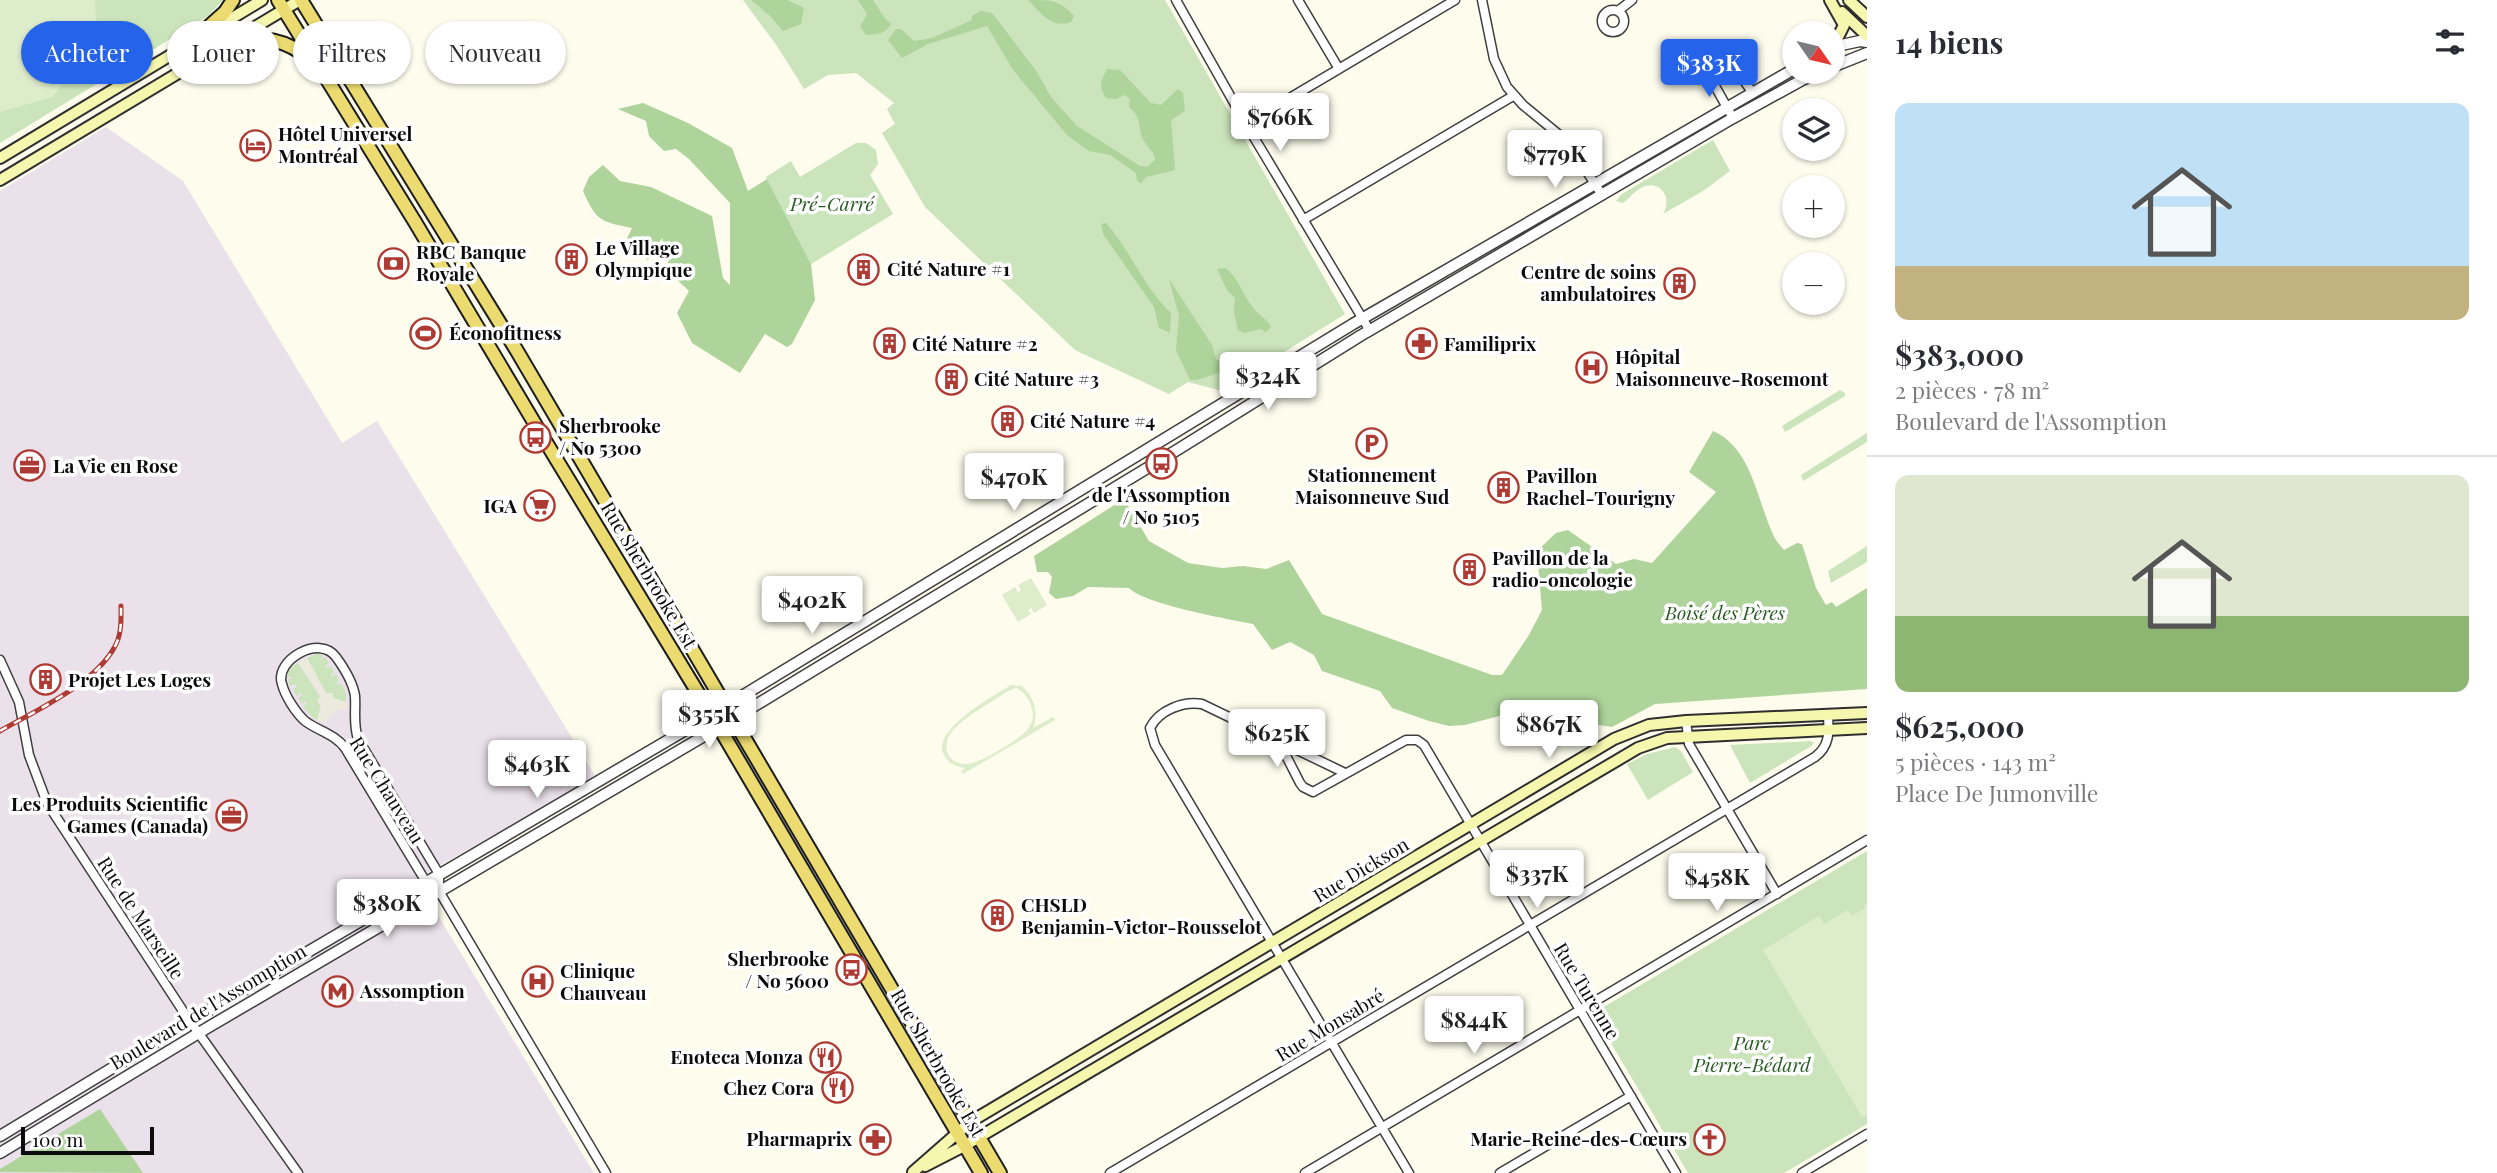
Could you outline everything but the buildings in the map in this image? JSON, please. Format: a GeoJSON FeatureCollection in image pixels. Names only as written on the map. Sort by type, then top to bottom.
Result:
{"type":"FeatureCollection","features":[{"type":"Feature","properties":{"kind":"main road"},"geometry":{"type":"LineString","coordinates":[[215,21],[233,0]]}},
{"type":"Feature","properties":{"kind":"main road"},"geometry":{"type":"LineString","coordinates":[[226,21],[262,0]]}},
{"type":"Feature","properties":{"kind":"main road"},"geometry":{"type":"LineString","coordinates":[[259,21],[281,5],[300,0]]}},
{"type":"Feature","properties":{"kind":"main road","name":"Rue Sherbrooke Est"},"geometry":{"type":"LineString","coordinates":[[300,0],[517,351],[1000,1173]]}},
{"type":"Feature","properties":{"kind":"main road"},"geometry":{"type":"LineString","coordinates":[[1830,0],[1867,36]]}},
{"type":"Feature","properties":{"kind":"main road"},"geometry":{"type":"LineString","coordinates":[[1830,0],[1842,21]]}},
{"type":"Feature","properties":{"kind":"main road"},"geometry":{"type":"LineString","coordinates":[[1849,0],[1867,17]]}},
{"type":"Feature","properties":{"kind":"main road","name":"Rue Sherbrooke Est"},"geometry":{"type":"LineString","coordinates":[[281,5],[293,25]]}},
{"type":"Feature","properties":{"kind":"main road"},"geometry":{"type":"LineString","coordinates":[[0,158],[167,56]]}},
{"type":"Feature","properties":{"kind":"main road"},"geometry":{"type":"LineString","coordinates":[[0,180],[167,80]]}},
{"type":"Feature","properties":{"kind":"main road","name":"Rue Sherbrooke Est"},"geometry":{"type":"LineString","coordinates":[[329,84],[719,727],[981,1173]]}},
{"type":"Feature","properties":{"kind":"main road"},"geometry":{"type":"LineString","coordinates":[[415,222],[432,212]]}},
{"type":"Feature","properties":{"kind":"main road","name":"Rue Dickson"},"geometry":{"type":"LineString","coordinates":[[912,1172],[970,1122],[1614,739],[1649,725],[1686,721],[1867,712]]}},
{"type":"Feature","properties":{"kind":"main road","name":"Rue Dickson"},"geometry":{"type":"LineString","coordinates":[[912,1172],[964,1146],[1638,748],[1667,738],[1867,728]]}},
{"type":"Feature","properties":{"kind":"street"},"geometry":{"type":"LineString","coordinates":[[1176,0],[1246,124],[1370,331]]}},
{"type":"Feature","properties":{"kind":"street"},"geometry":{"type":"LineString","coordinates":[[1298,0],[1339,69]]}},
{"type":"Feature","properties":{"kind":"street"},"geometry":{"type":"LineString","coordinates":[[1246,124],[1455,0]]}},
{"type":"Feature","properties":{"kind":"street"},"geometry":{"type":"LineString","coordinates":[[1482,0],[1494,59],[1513,96],[1568,142],[1602,195]]}},
{"type":"Feature","properties":{"kind":"street"},"geometry":{"type":"LineString","coordinates":[[1618,12],[1632,0]]}},
{"type":"Feature","properties":{"kind":"street"},"geometry":{"type":"LineString","coordinates":[[1845,44],[1867,42]]}},
{"type":"Feature","properties":{"kind":"street"},"geometry":{"type":"LineString","coordinates":[[1845,62],[1867,53]]}},
{"type":"Feature","properties":{"kind":"street"},"geometry":{"type":"LineString","coordinates":[[1734,118],[1711,79],[1714,68],[1721,62],[1733,65],[1752,92]]}},
{"type":"Feature","properties":{"kind":"street","name":"Boulevard de l'Assomption"},"geometry":{"type":"LineString","coordinates":[[0,1136],[190,1021],[711,715],[1363,319],[1782,76]]}},
{"type":"Feature","properties":{"kind":"street","name":"Boulevard de l'Assomption"},"geometry":{"type":"LineString","coordinates":[[0,1153],[198,1033],[733,719],[1370,331],[1795,84]]}},
{"type":"Feature","properties":{"kind":"street"},"geometry":{"type":"LineString","coordinates":[[1303,220],[1513,96]]}},
{"type":"Feature","properties":{"kind":"street","name":"Rue Chauveau"},"geometry":{"type":"LineString","coordinates":[[439,874],[358,739],[354,729],[353,685],[331,651],[318,647],[310,648],[285,665],[281,676],[283,688],[302,718],[335,738],[345,748],[426,882],[439,891],[606,1173]]}},
{"type":"Feature","properties":{"kind":"street","name":"Rue de Marseille"},"geometry":{"type":"LineString","coordinates":[[0,660],[19,702],[29,755],[47,803],[198,1033],[298,1173]]}},
{"type":"Feature","properties":{"kind":"street"},"geometry":{"type":"LineString","coordinates":[[1345,773],[1202,704],[1190,702],[1168,711],[1156,719],[1150,728],[1155,745],[1409,1173]]}},
{"type":"Feature","properties":{"kind":"street"},"geometry":{"type":"LineString","coordinates":[[1828,715],[1829,730]]}},
{"type":"Feature","properties":{"kind":"street"},"geometry":{"type":"LineString","coordinates":[[1686,721],[1687,737],[1777,894]]}},
{"type":"Feature","properties":{"kind":"street","name":"Rue Monsabré"},"geometry":{"type":"LineString","coordinates":[[1110,1173],[1818,755],[1827,744],[1829,730]]}},
{"type":"Feature","properties":{"kind":"street","name":"Rue Turenne"},"geometry":{"type":"LineString","coordinates":[[1345,773],[1406,740],[1418,740],[1424,745],[1676,1173]]}},
{"type":"Feature","properties":{"kind":"street"},"geometry":{"type":"LineString","coordinates":[[1279,742],[1300,783],[1308,790],[1318,790],[1345,773]]}},
{"type":"Feature","properties":{"kind":"street"},"geometry":{"type":"LineString","coordinates":[[663,743],[670,755]]}},
{"type":"Feature","properties":{"kind":"street"},"geometry":{"type":"LineString","coordinates":[[1305,1173],[1867,840]]}},
{"type":"Feature","properties":{"kind":"street"},"geometry":{"type":"LineString","coordinates":[[439,874],[439,891]]}},
{"type":"Feature","properties":{"kind":"street"},"geometry":{"type":"LineString","coordinates":[[1500,1173],[1631,1096]]}},
{"type":"Feature","properties":{"kind":"street"},"geometry":{"type":"LineString","coordinates":[[1802,1173],[1867,1134]]}},
{"type":"Feature","properties":{"kind":"shaded area"},"geometry":{"type":"Polygon","coordinates":[[[106,127],[183,181],[342,443],[377,421],[596,777],[416,879],[594,1173],[0,1173],[0,191],[106,127]]]}},
{"type":"Feature","properties":{"kind":"shaded area"},"geometry":{"type":"Polygon","coordinates":[[[307,658],[326,693],[333,693],[333,698],[346,702],[347,710],[332,713],[325,724],[317,720],[321,705],[317,702],[321,696],[298,663],[307,658]]]}},
{"type":"Feature","properties":{"kind":"green space"},"geometry":{"type":"Polygon","coordinates":[[[0,0],[223,0],[200,21],[167,21],[167,41],[153,50],[153,21],[21,21],[21,84],[97,84],[0,143],[0,0]]]}},
{"type":"Feature","properties":{"kind":"green space"},"geometry":{"type":"Polygon","coordinates":[[[0,0],[95,0],[96,21],[21,21],[21,84],[62,84],[53,97],[0,112],[0,0]]]}},
{"type":"Feature","properties":{"kind":"green space"},"geometry":{"type":"Polygon","coordinates":[[[743,0],[1165,0],[1345,314],[1222,391],[1188,382],[1169,394],[1075,350],[925,207],[882,133],[895,124],[887,109],[894,103],[856,73],[828,75],[804,89],[743,0]]]}},
{"type":"Feature","properties":{"kind":"green space"},"geometry":{"type":"Polygon","coordinates":[[[751,0],[787,0],[804,8],[801,24],[783,31],[751,0]]]}},
{"type":"Feature","properties":{"kind":"green space"},"geometry":{"type":"Polygon","coordinates":[[[858,0],[873,0],[891,24],[887,30],[866,35],[860,27],[867,14],[858,0]]]}},
{"type":"Feature","properties":{"kind":"green space"},"geometry":{"type":"Polygon","coordinates":[[[1028,0],[1054,2],[1074,16],[1071,22],[1064,24],[1052,22],[1028,0]]]}},
{"type":"Feature","properties":{"kind":"green space"},"geometry":{"type":"Polygon","coordinates":[[[980,11],[992,13],[1037,72],[1051,97],[1077,126],[1140,166],[1147,167],[1155,160],[1152,151],[1143,139],[1136,115],[1129,107],[1130,99],[1125,95],[1116,99],[1106,98],[1101,84],[1107,69],[1120,70],[1151,103],[1161,105],[1178,89],[1183,93],[1185,111],[1171,120],[1175,170],[1146,177],[1141,183],[1137,181],[1136,173],[1110,155],[1089,151],[1067,135],[1013,70],[987,26],[928,44],[902,58],[888,40],[896,29],[901,29],[914,41],[932,38],[972,20],[972,16],[980,11]]]}},
{"type":"Feature","properties":{"kind":"green space"},"geometry":{"type":"Polygon","coordinates":[[[643,103],[688,123],[732,148],[748,191],[767,179],[811,264],[815,300],[792,344],[787,347],[765,334],[740,373],[692,343],[677,313],[689,291],[671,274],[662,238],[648,260],[624,245],[632,228],[601,218],[592,209],[583,191],[589,177],[603,165],[620,181],[651,187],[712,216],[723,278],[730,285],[730,203],[689,159],[676,149],[664,151],[649,136],[646,121],[618,109],[643,103]]]}},
{"type":"Feature","properties":{"kind":"green space"},"geometry":{"type":"Polygon","coordinates":[[[1713,140],[1730,171],[1703,191],[1663,214],[1666,198],[1657,186],[1642,187],[1623,203],[1616,201],[1622,194],[1713,140]]]}},
{"type":"Feature","properties":{"kind":"green space","name":"Pré-Carré"},"geometry":{"type":"Polygon","coordinates":[[[856,143],[866,143],[876,150],[878,164],[870,175],[893,214],[811,264],[766,177],[791,161],[800,177],[856,143]]]}},
{"type":"Feature","properties":{"kind":"green space"},"geometry":{"type":"Polygon","coordinates":[[[1106,223],[1153,292],[1171,313],[1170,333],[1159,328],[1154,307],[1103,234],[1101,224],[1106,223]]]}},
{"type":"Feature","properties":{"kind":"green space"},"geometry":{"type":"Polygon","coordinates":[[[1225,268],[1234,277],[1251,305],[1271,327],[1266,332],[1260,329],[1244,333],[1238,330],[1234,312],[1235,298],[1227,290],[1217,269],[1225,268]]]}},
{"type":"Feature","properties":{"kind":"green space"},"geometry":{"type":"Polygon","coordinates":[[[1169,279],[1212,345],[1216,359],[1225,365],[1227,370],[1190,380],[1176,350],[1179,316],[1169,279]]]}},
{"type":"Feature","properties":{"kind":"green space"},"geometry":{"type":"Polygon","coordinates":[[[1840,390],[1845,396],[1785,432],[1782,426],[1840,390]]]}},
{"type":"Feature","properties":{"kind":"green space","name":"Boisé des Pères"},"geometry":{"type":"Polygon","coordinates":[[[1713,431],[1726,439],[1744,461],[1779,544],[1784,550],[1797,543],[1802,544],[1816,588],[1826,605],[1832,602],[1836,607],[1867,588],[1867,689],[1655,704],[1612,727],[1593,724],[1577,716],[1511,725],[1503,715],[1465,725],[1449,726],[1392,708],[1380,691],[1322,671],[1314,655],[1290,642],[1272,650],[1253,624],[1168,605],[1151,600],[1129,588],[1088,587],[1073,596],[1056,599],[1049,593],[1052,577],[1048,572],[1037,572],[1034,556],[1124,499],[1149,541],[1188,563],[1222,568],[1243,566],[1266,569],[1289,560],[1322,614],[1492,675],[1502,675],[1542,610],[1537,551],[1556,533],[1568,530],[1616,564],[1634,559],[1652,563],[1716,492],[1689,472],[1713,431]]]}},
{"type":"Feature","properties":{"kind":"green space"},"geometry":{"type":"Polygon","coordinates":[[[1867,433],[1867,442],[1803,481],[1801,475],[1867,433]]]}},
{"type":"Feature","properties":{"kind":"green space"},"geometry":{"type":"Polygon","coordinates":[[[1867,546],[1867,562],[1831,583],[1828,571],[1867,546]]]}},
{"type":"Feature","properties":{"kind":"green space"},"geometry":{"type":"Polygon","coordinates":[[[1031,578],[1047,605],[1034,613],[1031,608],[1028,610],[1031,614],[1018,622],[1002,595],[1015,587],[1018,592],[1021,590],[1018,585],[1031,578]]]}},
{"type":"Feature","properties":{"kind":"green space"},"geometry":{"type":"Polygon","coordinates":[[[323,655],[320,660],[325,657],[329,663],[325,666],[327,668],[331,666],[334,672],[332,677],[336,674],[339,681],[336,684],[341,683],[346,693],[346,702],[332,698],[332,693],[326,693],[307,658],[323,655]]]}},
{"type":"Feature","properties":{"kind":"green space"},"geometry":{"type":"Polygon","coordinates":[[[298,663],[320,697],[317,702],[321,705],[317,720],[303,706],[306,701],[302,704],[298,698],[301,693],[296,696],[293,689],[297,687],[296,684],[290,686],[288,680],[293,677],[287,677],[290,668],[298,663]]]}},
{"type":"Feature","properties":{"kind":"green space"},"geometry":{"type":"Polygon","coordinates":[[[1011,685],[1022,686],[1032,700],[1035,711],[1033,728],[1053,717],[1055,720],[963,774],[961,771],[965,768],[952,764],[943,753],[947,734],[967,714],[1011,685]],[[1016,688],[971,715],[953,730],[946,747],[947,753],[954,761],[973,763],[997,752],[1026,731],[1032,722],[1033,712],[1028,699],[1016,688]]]}},
{"type":"Feature","properties":{"kind":"green space"},"geometry":{"type":"Polygon","coordinates":[[[1811,741],[1813,745],[1750,783],[1730,745],[1811,741]]]}},
{"type":"Feature","properties":{"kind":"green space"},"geometry":{"type":"Polygon","coordinates":[[[1675,747],[1681,751],[1693,772],[1648,800],[1627,764],[1647,754],[1675,747]]]}},
{"type":"Feature","properties":{"kind":"green space","name":"Parc Pierre-Bédard"},"geometry":{"type":"Polygon","coordinates":[[[1867,851],[1867,1124],[1784,1173],[1688,1173],[1595,1016],[1597,1011],[1867,851]]]}},
{"type":"Feature","properties":{"kind":"green space"},"geometry":{"type":"Polygon","coordinates":[[[1867,903],[1867,1115],[1862,1117],[1763,950],[1819,916],[1824,924],[1848,910],[1852,916],[1865,908],[1867,903]]]}},
{"type":"Feature","properties":{"kind":"green space"},"geometry":{"type":"Polygon","coordinates":[[[100,1109],[143,1173],[0,1172],[0,1169],[100,1109]]]}},
{"type":"Feature","properties":{"kind":"railway"},"geometry":{"type":"LineString","coordinates":[[0,731],[63,695],[105,661],[118,638],[121,606]]}},
{"type":"Feature","properties":{"kind":"place","name":"Hôtel Universel Montréal"},"geometry":{"type":"Point","coordinates":[255,145]}},
{"type":"Feature","properties":{"kind":"place","name":"Le Village Olympique"},"geometry":{"type":"Point","coordinates":[572,259]}},
{"type":"Feature","properties":{"kind":"place","name":"RBC Banque Royale"},"geometry":{"type":"Point","coordinates":[393,263]}},
{"type":"Feature","properties":{"kind":"place","name":"Cité Nature #1"},"geometry":{"type":"Point","coordinates":[864,269]}},
{"type":"Feature","properties":{"kind":"place","name":"Centre de soins ambulatoires"},"geometry":{"type":"Point","coordinates":[1679,283]}},
{"type":"Feature","properties":{"kind":"place","name":"Éconofitness"},"geometry":{"type":"Point","coordinates":[426,333]}},
{"type":"Feature","properties":{"kind":"place","name":"Cité Nature #2"},"geometry":{"type":"Point","coordinates":[889,344]}},
{"type":"Feature","properties":{"kind":"place","name":"Familiprix"},"geometry":{"type":"Point","coordinates":[1421,344]}},
{"type":"Feature","properties":{"kind":"place","name":"Hôpital Maisonneuve-Rosemont"},"geometry":{"type":"Point","coordinates":[1592,368]}},
{"type":"Feature","properties":{"kind":"place","name":"Cité Nature #3"},"geometry":{"type":"Point","coordinates":[951,379]}},
{"type":"Feature","properties":{"kind":"place","name":"Cité Nature #4"},"geometry":{"type":"Point","coordinates":[1007,421]}},
{"type":"Feature","properties":{"kind":"place","name":"Sherbrooke / No 5300"},"geometry":{"type":"Point","coordinates":[536,437]}},
{"type":"Feature","properties":{"kind":"place","name":"Stationnement Maisonneuve Sud"},"geometry":{"type":"Point","coordinates":[1372,444]}},
{"type":"Feature","properties":{"kind":"place","name":"de l'Assomption / No 5105"},"geometry":{"type":"Point","coordinates":[1161,464]}},
{"type":"Feature","properties":{"kind":"place","name":"La Vie en Rose"},"geometry":{"type":"Point","coordinates":[30,466]}},
{"type":"Feature","properties":{"kind":"place","name":"Pavillon Rachel-Tourigny"},"geometry":{"type":"Point","coordinates":[1503,487]}},
{"type":"Feature","properties":{"kind":"place","name":"IGA"},"geometry":{"type":"Point","coordinates":[540,506]}},
{"type":"Feature","properties":{"kind":"place","name":"Pavillon de la radio-oncologie"},"geometry":{"type":"Point","coordinates":[1469,569]}},
{"type":"Feature","properties":{"kind":"place","name":"Projet Les Loges"},"geometry":{"type":"Point","coordinates":[45,680]}},
{"type":"Feature","properties":{"kind":"place","name":"Les Produits Scientific Games (Canada)"},"geometry":{"type":"Point","coordinates":[231,815]}},
{"type":"Feature","properties":{"kind":"place","name":"CHSLD Benjamin-Victor-Rousselot"},"geometry":{"type":"Point","coordinates":[998,916]}},
{"type":"Feature","properties":{"kind":"place","name":"Sherbrooke / No 5600"},"geometry":{"type":"Point","coordinates":[852,970]}},
{"type":"Feature","properties":{"kind":"place","name":"Clinique Chauveau"},"geometry":{"type":"Point","coordinates":[537,982]}},
{"type":"Feature","properties":{"kind":"place","name":"Assomption"},"geometry":{"type":"Point","coordinates":[337,991]}},
{"type":"Feature","properties":{"kind":"place","name":"Enoteca Monza"},"geometry":{"type":"Point","coordinates":[826,1057]}},
{"type":"Feature","properties":{"kind":"place","name":"Chez Cora"},"geometry":{"type":"Point","coordinates":[837,1088]}},
{"type":"Feature","properties":{"kind":"place","name":"Pharmaprix"},"geometry":{"type":"Point","coordinates":[875,1139]}},
{"type":"Feature","properties":{"kind":"place","name":"Marie-Reine-des-Cœurs"},"geometry":{"type":"Point","coordinates":[1710,1139]}}]}
